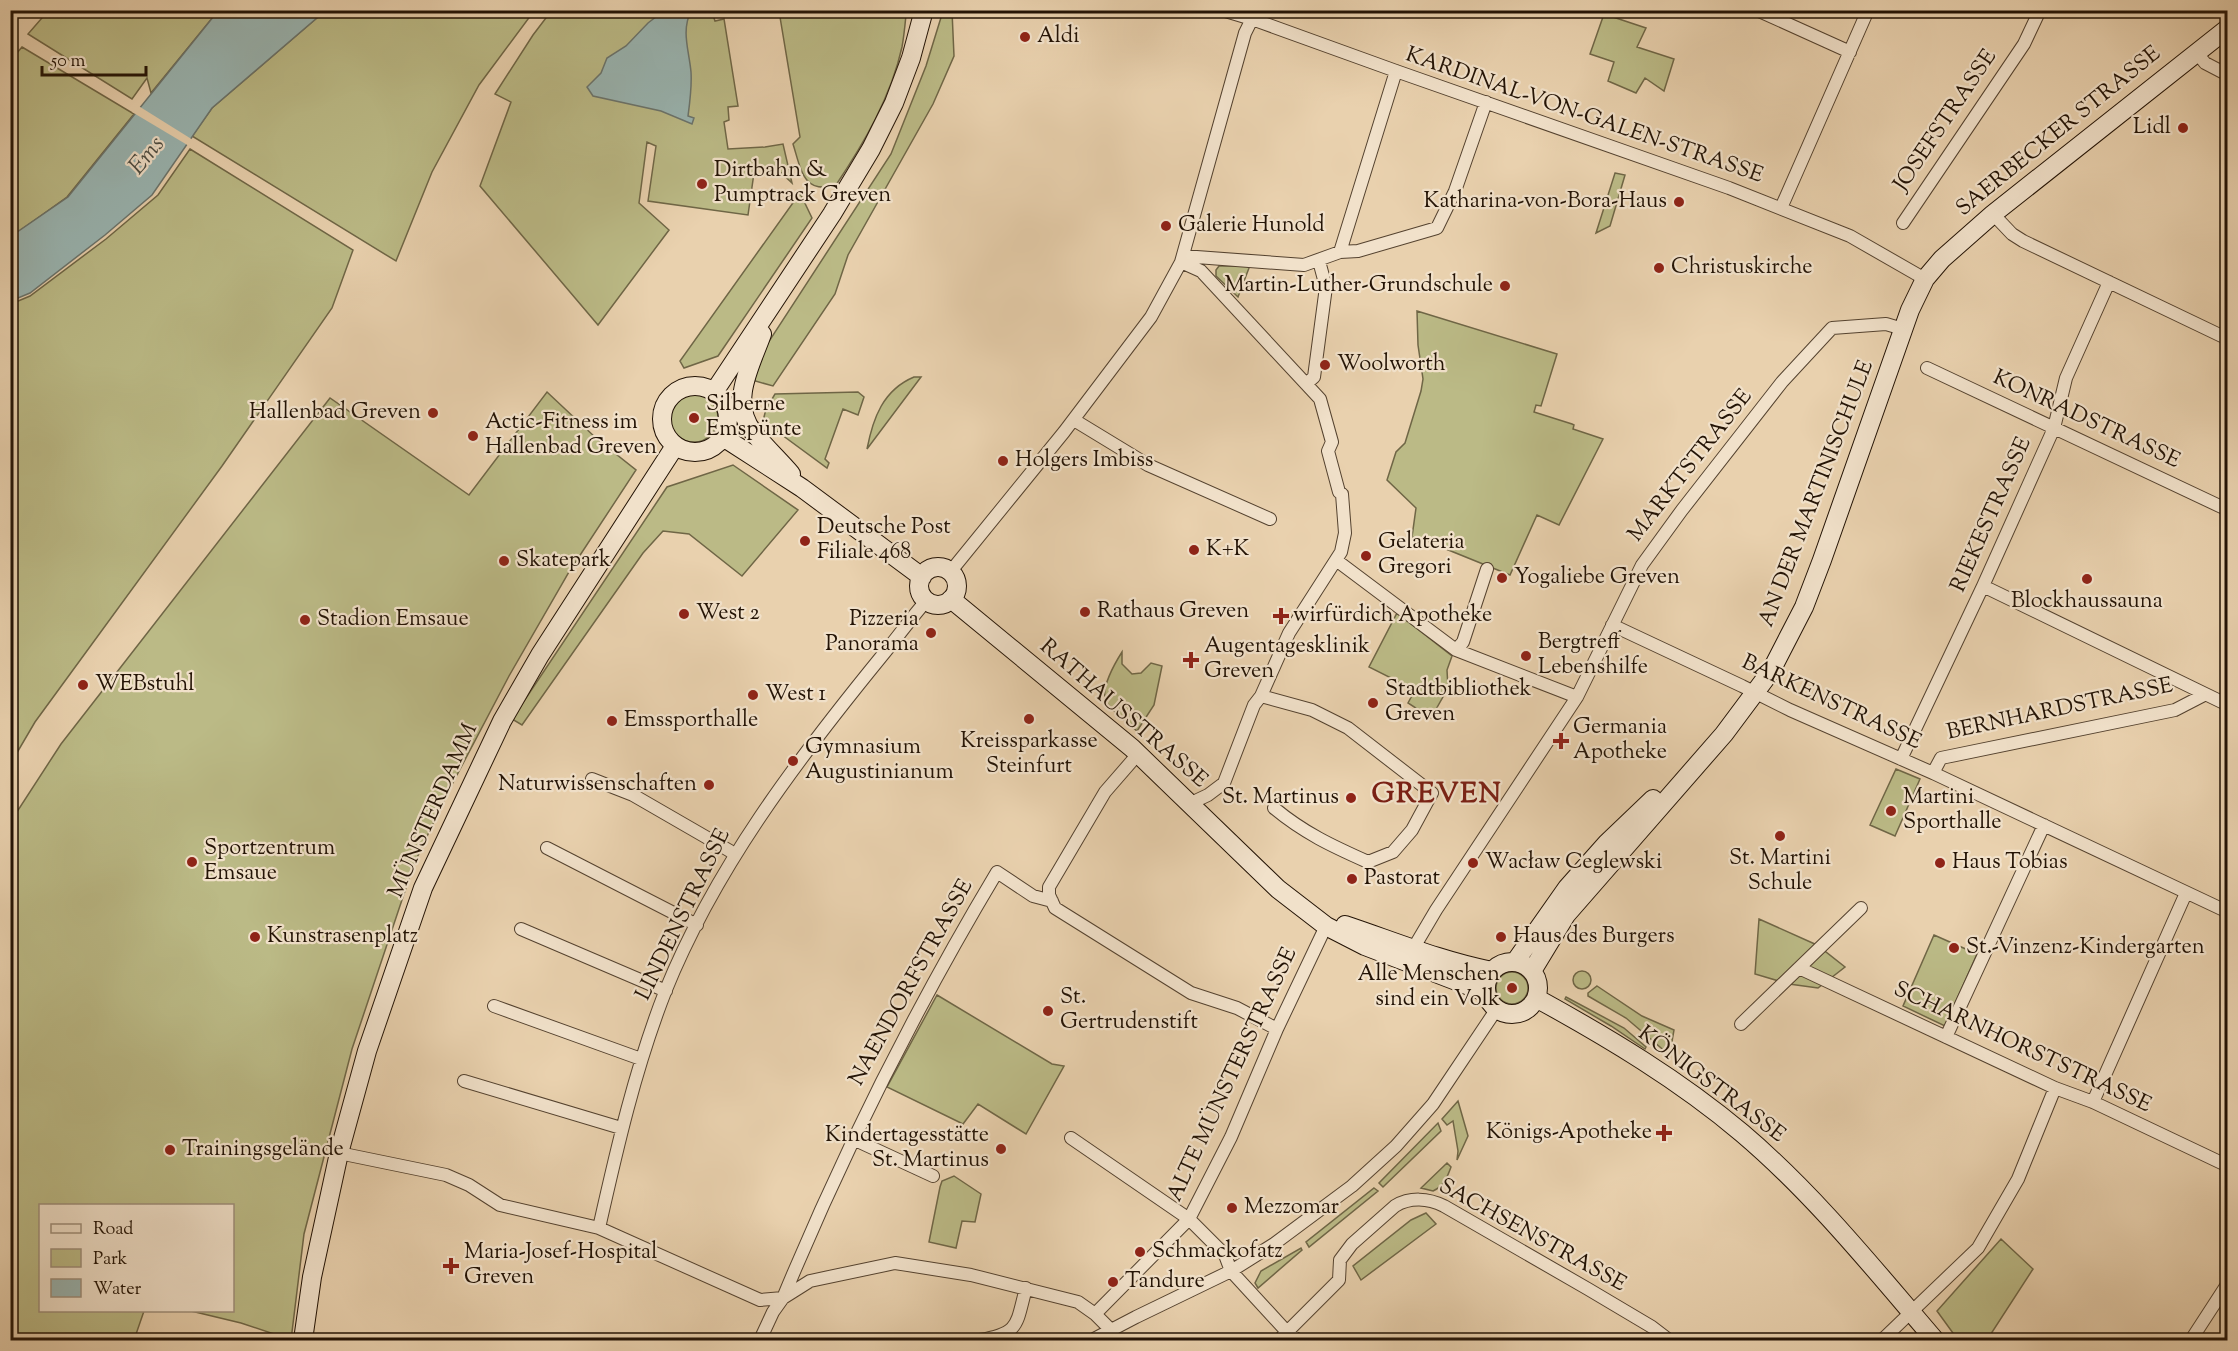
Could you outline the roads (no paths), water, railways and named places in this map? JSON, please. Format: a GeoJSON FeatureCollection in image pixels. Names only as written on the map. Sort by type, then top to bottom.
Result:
{"type":"FeatureCollection","features":[{"type":"Feature","properties":{"kind":"street"},"geometry":{"type":"LineString","coordinates":[[714,392],[774,304],[871,149],[894,103],[911,58],[924,10]]}},
{"type":"Feature","properties":{"kind":"street","name":"KARDINAL-VON-GALEN-STRASSE"},"geometry":{"type":"LineString","coordinates":[[1222,10],[1256,15],[1396,71],[1729,188],[1850,236],[1925,279]]}},
{"type":"Feature","properties":{"kind":"street"},"geometry":{"type":"LineString","coordinates":[[1757,10],[1850,52]]}},
{"type":"Feature","properties":{"kind":"street"},"geometry":{"type":"LineString","coordinates":[[1781,208],[1868,10]]}},
{"type":"Feature","properties":{"kind":"street","name":"JOSEFSTRASSE"},"geometry":{"type":"LineString","coordinates":[[1904,223],[2024,44],[2040,10]]}},
{"type":"Feature","properties":{"kind":"street"},"geometry":{"type":"LineString","coordinates":[[951,571],[1074,420],[1150,317],[1182,259],[1245,33],[1256,15]]}},
{"type":"Feature","properties":{"kind":"street","name":"SAERBECKER STRASSE"},"geometry":{"type":"LineString","coordinates":[[1925,279],[1960,241],[2228,28]]}},
{"type":"Feature","properties":{"kind":"street"},"geometry":{"type":"LineString","coordinates":[[2197,53],[2205,63],[2228,75]]}},
{"type":"Feature","properties":{"kind":"street"},"geometry":{"type":"LineString","coordinates":[[1340,252],[1396,71]]}},
{"type":"Feature","properties":{"kind":"street"},"geometry":{"type":"LineString","coordinates":[[1182,259],[1245,259],[1304,265],[1340,252],[1358,251],[1437,228],[1455,192],[1486,102]]}},
{"type":"Feature","properties":{"kind":"street"},"geometry":{"type":"LineString","coordinates":[[1993,214],[2012,234],[2023,241],[2228,339]]}},
{"type":"Feature","properties":{"kind":"street"},"geometry":{"type":"LineString","coordinates":[[1182,259],[1201,271],[1320,399],[1332,442],[1328,451],[1339,492],[1342,494],[1345,533],[1341,552],[1289,633],[1261,696],[1254,705],[1224,783],[1208,795],[1189,804]]}},
{"type":"Feature","properties":{"kind":"street"},"geometry":{"type":"LineString","coordinates":[[1306,384],[1314,377],[1326,287],[1319,261]]}},
{"type":"Feature","properties":{"kind":"street","name":"AN DER MARTINISCHULE"},"geometry":{"type":"LineString","coordinates":[[1532,971],[1566,915],[1604,869],[1657,812],[1689,771],[1724,734],[1771,671],[1804,607],[1910,310],[1925,279]]}},
{"type":"Feature","properties":{"kind":"street","name":"RIEKESTRASSE"},"geometry":{"type":"LineString","coordinates":[[1900,759],[1983,586],[2054,428],[2066,378],[2109,282]]}},
{"type":"Feature","properties":{"kind":"street"},"geometry":{"type":"LineString","coordinates":[[774,304],[744,383],[741,397],[743,413],[753,432],[774,453],[802,488]]}},
{"type":"Feature","properties":{"kind":"street","name":"MARKTSTRASSE"},"geometry":{"type":"LineString","coordinates":[[1413,949],[1440,904],[1577,697],[1642,565],[1782,382],[1832,328],[1886,324],[1903,329]]}},
{"type":"Feature","properties":{"kind":"street","name":"KONRADSTRASSE"},"geometry":{"type":"LineString","coordinates":[[1927,368],[2228,510]]}},
{"type":"Feature","properties":{"kind":"street"},"geometry":{"type":"LineString","coordinates":[[685,387],[705,387],[714,392],[721,399],[728,418],[723,437],[707,450],[697,452],[686,451],[675,446],[668,440],[663,430],[661,418],[668,398],[685,387]]}},
{"type":"Feature","properties":{"kind":"street"},"geometry":{"type":"LineString","coordinates":[[1074,420],[1148,465],[1270,519]]}},
{"type":"Feature","properties":{"kind":"street"},"geometry":{"type":"LineString","coordinates":[[723,437],[802,488],[922,576]]}},
{"type":"Feature","properties":{"kind":"street","name":"MÜNSTERDAMM"},"geometry":{"type":"LineString","coordinates":[[303,1341],[312,1277],[339,1153],[367,1051],[423,888],[502,721],[540,655],[675,446]]}},
{"type":"Feature","properties":{"kind":"street"},"geometry":{"type":"LineString","coordinates":[[1336,560],[1456,650],[1577,697]]}},
{"type":"Feature","properties":{"kind":"street"},"geometry":{"type":"LineString","coordinates":[[934,567],[951,571],[957,586],[951,599],[938,604],[927,600],[920,590],[922,576],[934,567]]}},
{"type":"Feature","properties":{"kind":"street"},"geometry":{"type":"LineString","coordinates":[[1456,650],[1463,642],[1487,569]]}},
{"type":"Feature","properties":{"kind":"street"},"geometry":{"type":"LineString","coordinates":[[1983,586],[2228,705]]}},
{"type":"Feature","properties":{"kind":"street","name":"RATHAUSSTRASSE"},"geometry":{"type":"LineString","coordinates":[[951,599],[1138,754],[1286,895],[1328,922]]}},
{"type":"Feature","properties":{"kind":"street","name":"LINDENSTRASSE"},"geometry":{"type":"LineString","coordinates":[[599,1228],[621,1128],[641,1059],[666,991],[697,925],[747,833],[831,719],[927,600]]}},
{"type":"Feature","properties":{"kind":"street","name":"BARKENSTRASSE"},"geometry":{"type":"LineString","coordinates":[[1612,625],[1790,710],[1933,773],[2228,912]]}},
{"type":"Feature","properties":{"kind":"street","name":"BERNHARDSTRASSE"},"geometry":{"type":"LineString","coordinates":[[1933,773],[1941,758],[2175,710],[2204,695]]}},
{"type":"Feature","properties":{"kind":"street"},"geometry":{"type":"LineString","coordinates":[[1261,696],[1312,710],[1348,728],[1432,793],[1412,830],[1393,852],[1368,862],[1324,843],[1292,823],[1274,808]]}},
{"type":"Feature","properties":{"kind":"street"},"geometry":{"type":"LineString","coordinates":[[1138,754],[1105,792],[1071,848],[1049,888],[1048,895],[1055,908],[1063,914],[1191,993],[1237,1008],[1277,1029]]}},
{"type":"Feature","properties":{"kind":"street","name":"AN DER MARTINISCHULE"},"geometry":{"type":"LineString","coordinates":[[1515,962],[1567,888],[1607,843],[1659,794],[1689,771]]}},
{"type":"Feature","properties":{"kind":"street"},"geometry":{"type":"LineString","coordinates":[[592,779],[633,795],[734,855]]}},
{"type":"Feature","properties":{"kind":"street"},"geometry":{"type":"LineString","coordinates":[[1946,1037],[2044,825]]}},
{"type":"Feature","properties":{"kind":"street"},"geometry":{"type":"LineString","coordinates":[[547,848],[697,925]]}},
{"type":"Feature","properties":{"kind":"street","name":"NAENDORFSTRASSE"},"geometry":{"type":"LineString","coordinates":[[760,1341],[773,1312],[783,1298],[820,1206],[853,1139],[948,954],[997,872],[1033,896],[1052,901]]}},
{"type":"Feature","properties":{"kind":"street"},"geometry":{"type":"LineString","coordinates":[[2094,1102],[2186,892]]}},
{"type":"Feature","properties":{"kind":"street"},"geometry":{"type":"LineString","coordinates":[[1741,1024],[1861,908]]}},
{"type":"Feature","properties":{"kind":"street"},"geometry":{"type":"LineString","coordinates":[[1328,922],[1492,971]]}},
{"type":"Feature","properties":{"kind":"street"},"geometry":{"type":"LineString","coordinates":[[1328,922],[1365,946],[1485,992]]}},
{"type":"Feature","properties":{"kind":"street","name":"ALTE MÜNSTERSTRASSE"},"geometry":{"type":"LineString","coordinates":[[1098,1312],[1189,1219],[1231,1137],[1277,1029],[1328,922]]}},
{"type":"Feature","properties":{"kind":"street"},"geometry":{"type":"LineString","coordinates":[[521,929],[666,991]]}},
{"type":"Feature","properties":{"kind":"street"},"geometry":{"type":"LineString","coordinates":[[1515,962],[1532,971],[1538,989],[1536,998],[1532,1005],[1519,1014],[1503,1014],[1489,1002],[1485,992],[1486,984],[1492,971],[1500,965],[1515,962]]}},
{"type":"Feature","properties":{"kind":"street","name":"SCHARNHORSTSTRASSE"},"geometry":{"type":"LineString","coordinates":[[1799,968],[2055,1088],[2094,1102],[2228,1166]]}},
{"type":"Feature","properties":{"kind":"street","name":"KÖNIGSTRASSE"},"geometry":{"type":"LineString","coordinates":[[1536,998],[1604,1035],[1660,1072],[1742,1133],[1794,1181],[1935,1341]]}},
{"type":"Feature","properties":{"kind":"street"},"geometry":{"type":"LineString","coordinates":[[494,1006],[641,1059]]}},
{"type":"Feature","properties":{"kind":"street"},"geometry":{"type":"LineString","coordinates":[[1092,1341],[1231,1271],[1274,1244],[1352,1186],[1396,1146],[1433,1104],[1496,1010]]}},
{"type":"Feature","properties":{"kind":"street"},"geometry":{"type":"LineString","coordinates":[[465,1081],[621,1128]]}},
{"type":"Feature","properties":{"kind":"street"},"geometry":{"type":"LineString","coordinates":[[1882,1341],[1978,1248],[2018,1179],[2055,1088]]}},
{"type":"Feature","properties":{"kind":"street"},"geometry":{"type":"LineString","coordinates":[[1071,1138],[1189,1219],[1225,1255],[1231,1271],[1288,1338]]}},
{"type":"Feature","properties":{"kind":"street"},"geometry":{"type":"LineString","coordinates":[[853,1139],[933,1176]]}},
{"type":"Feature","properties":{"kind":"street"},"geometry":{"type":"LineString","coordinates":[[339,1153],[446,1175],[469,1185],[500,1205],[599,1228],[760,1300],[783,1298],[810,1281],[895,1263],[971,1275],[1078,1302],[1098,1312],[1111,1330]]}},
{"type":"Feature","properties":{"kind":"street","name":"SACHSENSTRASSE"},"geometry":{"type":"LineString","coordinates":[[1288,1338],[1340,1280],[1340,1260],[1352,1244],[1395,1206],[1402,1202],[1421,1199],[1439,1203],[1652,1327],[1669,1341]]}},
{"type":"Feature","properties":{"kind":"street"},"geometry":{"type":"LineString","coordinates":[[2191,1341],[2228,1283]]}},
{"type":"Feature","properties":{"kind":"street"},"geometry":{"type":"LineString","coordinates":[[980,1341],[996,1338],[1007,1333],[1016,1325],[1026,1288]]}},
{"type":"Feature","properties":{"kind":"water"},"geometry":{"type":"Polygon","coordinates":[[[665,10],[691,11],[686,33],[691,78],[688,116],[694,118],[692,124],[661,111],[593,96],[587,87],[601,73],[607,58],[626,46],[648,23],[665,10]]]}},
{"type":"Feature","properties":{"kind":"water","name":"Ems"},"geometry":{"type":"Polygon","coordinates":[[[218,11],[325,11],[212,108],[152,195],[30,293],[11,301],[10,237],[68,197],[218,11]]]}},
{"type":"Feature","properties":{"kind":"place","name":"Aldi"},"geometry":{"type":"Point","coordinates":[1025,37]}},
{"type":"Feature","properties":{"kind":"place","name":"Lidl"},"geometry":{"type":"Point","coordinates":[2183,128]}},
{"type":"Feature","properties":{"kind":"place","name":"Dirtbahn & Pumptrack Greven"},"geometry":{"type":"Point","coordinates":[702,184]}},
{"type":"Feature","properties":{"kind":"place","name":"Katharina-von-Bora-Haus"},"geometry":{"type":"Point","coordinates":[1679,202]}},
{"type":"Feature","properties":{"kind":"place","name":"Galerie Hunold"},"geometry":{"type":"Point","coordinates":[1166,226]}},
{"type":"Feature","properties":{"kind":"place","name":"Christuskirche"},"geometry":{"type":"Point","coordinates":[1659,268]}},
{"type":"Feature","properties":{"kind":"place","name":"Martin-Luther-Grundschule"},"geometry":{"type":"Point","coordinates":[1505,286]}},
{"type":"Feature","properties":{"kind":"place","name":"Woolworth"},"geometry":{"type":"Point","coordinates":[1325,365]}},
{"type":"Feature","properties":{"kind":"place","name":"Hallenbad Greven"},"geometry":{"type":"Point","coordinates":[433,413]}},
{"type":"Feature","properties":{"kind":"place","name":"Silberne Emspünte"},"geometry":{"type":"Point","coordinates":[694,418]}},
{"type":"Feature","properties":{"kind":"place","name":"Actic-Fitness im Hallenbad Greven"},"geometry":{"type":"Point","coordinates":[473,436]}},
{"type":"Feature","properties":{"kind":"place","name":"Holgers Imbiss"},"geometry":{"type":"Point","coordinates":[1003,461]}},
{"type":"Feature","properties":{"kind":"place","name":"Deutsche Post Filiale 468"},"geometry":{"type":"Point","coordinates":[805,541]}},
{"type":"Feature","properties":{"kind":"place","name":"K+K"},"geometry":{"type":"Point","coordinates":[1194,550]}},
{"type":"Feature","properties":{"kind":"place","name":"Gelateria Gregori"},"geometry":{"type":"Point","coordinates":[1366,556]}},
{"type":"Feature","properties":{"kind":"place","name":"Skatepark"},"geometry":{"type":"Point","coordinates":[504,561]}},
{"type":"Feature","properties":{"kind":"place","name":"Yogaliebe Greven"},"geometry":{"type":"Point","coordinates":[1502,578]}},
{"type":"Feature","properties":{"kind":"place","name":"Blockhaussauna"},"geometry":{"type":"Point","coordinates":[2087,579]}},
{"type":"Feature","properties":{"kind":"place","name":"Rathaus Greven"},"geometry":{"type":"Point","coordinates":[1085,612]}},
{"type":"Feature","properties":{"kind":"place","name":"West 2"},"geometry":{"type":"Point","coordinates":[684,614]}},
{"type":"Feature","properties":{"kind":"place","name":"wirfürdich Apotheke"},"geometry":{"type":"Point","coordinates":[1281,616]}},
{"type":"Feature","properties":{"kind":"place","name":"Stadion Emsaue"},"geometry":{"type":"Point","coordinates":[305,620]}},
{"type":"Feature","properties":{"kind":"place","name":"Pizzeria Panorama"},"geometry":{"type":"Point","coordinates":[931,633]}},
{"type":"Feature","properties":{"kind":"place","name":"Bergtreff Lebenshilfe"},"geometry":{"type":"Point","coordinates":[1526,656]}},
{"type":"Feature","properties":{"kind":"place","name":"Augentagesklinik Greven"},"geometry":{"type":"Point","coordinates":[1191,660]}},
{"type":"Feature","properties":{"kind":"place","name":"WEBstuhl"},"geometry":{"type":"Point","coordinates":[83,685]}},
{"type":"Feature","properties":{"kind":"place","name":"West 1"},"geometry":{"type":"Point","coordinates":[753,695]}},
{"type":"Feature","properties":{"kind":"place","name":"Stadtbibliothek Greven"},"geometry":{"type":"Point","coordinates":[1373,703]}},
{"type":"Feature","properties":{"kind":"place","name":"Kreissparkasse Steinfurt"},"geometry":{"type":"Point","coordinates":[1029,719]}},
{"type":"Feature","properties":{"kind":"place","name":"Emssporthalle"},"geometry":{"type":"Point","coordinates":[612,721]}},
{"type":"Feature","properties":{"kind":"place","name":"Germania Apotheke"},"geometry":{"type":"Point","coordinates":[1561,741]}},
{"type":"Feature","properties":{"kind":"place","name":"Gymnasium Augustinianum"},"geometry":{"type":"Point","coordinates":[793,761]}},
{"type":"Feature","properties":{"kind":"place","name":"Naturwissenschaften"},"geometry":{"type":"Point","coordinates":[709,785]}},
{"type":"Feature","properties":{"kind":"place","name":"St. Martinus"},"geometry":{"type":"Point","coordinates":[1351,798]}},
{"type":"Feature","properties":{"kind":"place","name":"Martini Sporthalle"},"geometry":{"type":"Point","coordinates":[1891,811]}},
{"type":"Feature","properties":{"kind":"place","name":"St. Martini Schule"},"geometry":{"type":"Point","coordinates":[1780,836]}},
{"type":"Feature","properties":{"kind":"place","name":"Sportzentrum Emsaue"},"geometry":{"type":"Point","coordinates":[192,862]}},
{"type":"Feature","properties":{"kind":"place","name":"Wacław Ceglewski"},"geometry":{"type":"Point","coordinates":[1473,863]}},
{"type":"Feature","properties":{"kind":"place","name":"Haus Tobias"},"geometry":{"type":"Point","coordinates":[1940,863]}},
{"type":"Feature","properties":{"kind":"place","name":"Pastorat"},"geometry":{"type":"Point","coordinates":[1352,879]}},
{"type":"Feature","properties":{"kind":"place","name":"Kunstrasenplatz"},"geometry":{"type":"Point","coordinates":[255,937]}},
{"type":"Feature","properties":{"kind":"place","name":"Haus des Burgers"},"geometry":{"type":"Point","coordinates":[1501,937]}},
{"type":"Feature","properties":{"kind":"place","name":"St.-Vinzenz-Kindergarten"},"geometry":{"type":"Point","coordinates":[1954,948]}},
{"type":"Feature","properties":{"kind":"place","name":"Alle Menschen sind ein Volk"},"geometry":{"type":"Point","coordinates":[1512,988]}},
{"type":"Feature","properties":{"kind":"place","name":"St. Gertrudenstift"},"geometry":{"type":"Point","coordinates":[1048,1011]}},
{"type":"Feature","properties":{"kind":"place","name":"Königs-Apotheke"},"geometry":{"type":"Point","coordinates":[1664,1133]}},
{"type":"Feature","properties":{"kind":"place","name":"Kindertagesstätte St. Martinus"},"geometry":{"type":"Point","coordinates":[1001,1149]}},
{"type":"Feature","properties":{"kind":"place","name":"Trainingsgelände"},"geometry":{"type":"Point","coordinates":[170,1150]}},
{"type":"Feature","properties":{"kind":"place","name":"Mezzomar"},"geometry":{"type":"Point","coordinates":[1232,1208]}},
{"type":"Feature","properties":{"kind":"place","name":"Schmackofatz"},"geometry":{"type":"Point","coordinates":[1140,1252]}},
{"type":"Feature","properties":{"kind":"place","name":"Maria-Josef-Hospital Greven"},"geometry":{"type":"Point","coordinates":[451,1266]}},
{"type":"Feature","properties":{"kind":"place","name":"Tandure"},"geometry":{"type":"Point","coordinates":[1113,1282]}},
{"type":"Feature","properties":{"kind":"district","name":"GREVEN"},"geometry":{"type":"Point","coordinates":[1437,795]}}]}
